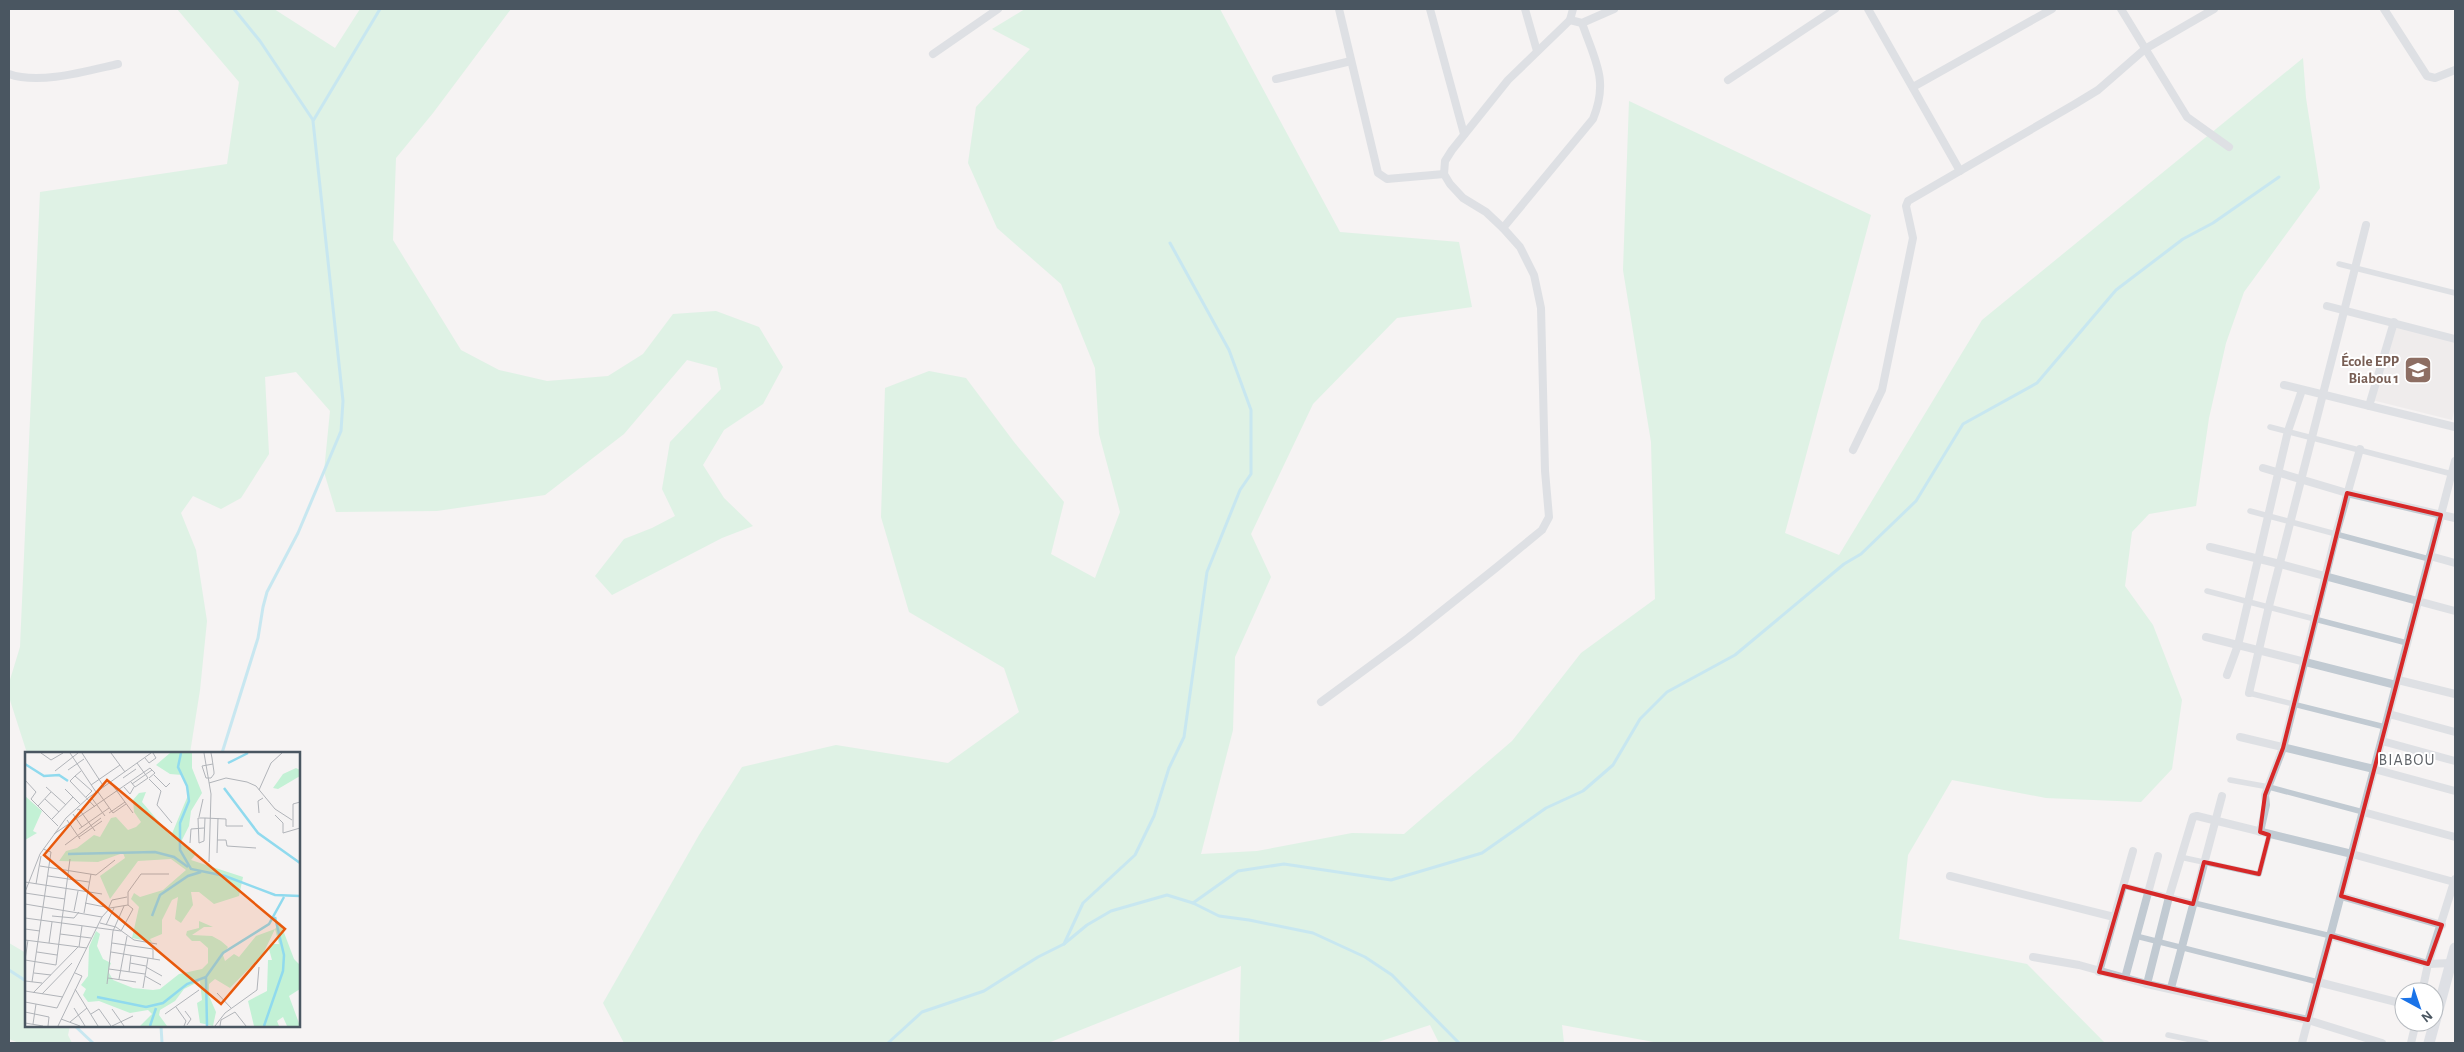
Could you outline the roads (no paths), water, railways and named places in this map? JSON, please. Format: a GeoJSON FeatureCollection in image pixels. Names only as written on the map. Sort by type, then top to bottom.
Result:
{"type":"FeatureCollection","features":[{"type":"Feature","properties":{"kind":"main road"},"geometry":{"type":"LineString","coordinates":[[2429,1043],[2452,968],[2455,948]]}},
{"type":"Feature","properties":{"kind":"street"},"geometry":{"type":"LineString","coordinates":[[933,54],[998,9]]}},
{"type":"Feature","properties":{"kind":"street"},"geometry":{"type":"LineString","coordinates":[[1339,9],[1378,173],[1387,179],[1444,174]]}},
{"type":"Feature","properties":{"kind":"street"},"geometry":{"type":"LineString","coordinates":[[1430,9],[1464,134]]}},
{"type":"Feature","properties":{"kind":"street"},"geometry":{"type":"LineString","coordinates":[[1525,9],[1537,51]]}},
{"type":"Feature","properties":{"kind":"street"},"geometry":{"type":"LineString","coordinates":[[1321,702],[1408,638],[1542,530],[1549,517],[1545,462],[1541,308],[1534,275],[1528,260],[1503,228],[1486,212],[1464,198],[1450,184],[1444,174],[1445,161],[1464,134],[1508,80],[1570,20],[1573,9]]}},
{"type":"Feature","properties":{"kind":"street"},"geometry":{"type":"LineString","coordinates":[[1570,20],[1582,23],[1614,9]]}},
{"type":"Feature","properties":{"kind":"street"},"geometry":{"type":"LineString","coordinates":[[1728,80],[1835,9]]}},
{"type":"Feature","properties":{"kind":"street"},"geometry":{"type":"LineString","coordinates":[[1868,9],[1960,171]]}},
{"type":"Feature","properties":{"kind":"street"},"geometry":{"type":"LineString","coordinates":[[1913,87],[2052,9]]}},
{"type":"Feature","properties":{"kind":"street"},"geometry":{"type":"LineString","coordinates":[[2121,9],[2187,117],[2229,147]]}},
{"type":"Feature","properties":{"kind":"street"},"geometry":{"type":"LineString","coordinates":[[1853,450],[1882,390],[1913,238],[1906,206],[1913,196],[1960,171],[2098,90],[2145,49],[2214,9]]}},
{"type":"Feature","properties":{"kind":"street"},"geometry":{"type":"LineString","coordinates":[[2384,9],[2427,76],[2435,78],[2455,70]]}},
{"type":"Feature","properties":{"kind":"street"},"geometry":{"type":"LineString","coordinates":[[1503,228],[1593,119],[1600,103],[1602,87],[1600,75],[1582,23]]}},
{"type":"Feature","properties":{"kind":"street"},"geometry":{"type":"LineString","coordinates":[[1276,79],[1351,60]]}},
{"type":"Feature","properties":{"kind":"street"},"geometry":{"type":"LineString","coordinates":[[9,74],[20,78],[69,74],[118,64]]}},
{"type":"Feature","properties":{"kind":"street"},"geometry":{"type":"LineString","coordinates":[[2366,225],[2269,606],[2249,693],[2385,727]]}},
{"type":"Feature","properties":{"kind":"street"},"geometry":{"type":"LineString","coordinates":[[2339,264],[2455,293]]}},
{"type":"Feature","properties":{"kind":"street"},"geometry":{"type":"LineString","coordinates":[[2327,306],[2455,339]]}},
{"type":"Feature","properties":{"kind":"street"},"geometry":{"type":"LineString","coordinates":[[2370,406],[2394,322]]}},
{"type":"Feature","properties":{"kind":"street"},"geometry":{"type":"LineString","coordinates":[[2284,385],[2455,427]]}},
{"type":"Feature","properties":{"kind":"street"},"geometry":{"type":"LineString","coordinates":[[2227,675],[2238,645],[2288,431],[2302,390]]}},
{"type":"Feature","properties":{"kind":"street"},"geometry":{"type":"LineString","coordinates":[[2270,426],[2454,474]]}},
{"type":"Feature","properties":{"kind":"street"},"geometry":{"type":"LineString","coordinates":[[2260,832],[2268,787],[2283,748],[2314,619],[2360,449]]}},
{"type":"Feature","properties":{"kind":"street"},"geometry":{"type":"LineString","coordinates":[[2302,1043],[2441,515],[2454,474],[2455,461]]}},
{"type":"Feature","properties":{"kind":"street"},"geometry":{"type":"LineString","coordinates":[[2263,468],[2347,493],[2455,518]]}},
{"type":"Feature","properties":{"kind":"street"},"geometry":{"type":"LineString","coordinates":[[2250,511],[2455,563]]}},
{"type":"Feature","properties":{"kind":"street"},"geometry":{"type":"LineString","coordinates":[[2210,547],[2419,600],[2455,611]]}},
{"type":"Feature","properties":{"kind":"street"},"geometry":{"type":"LineString","coordinates":[[2207,591],[2407,644]]}},
{"type":"Feature","properties":{"kind":"street"},"geometry":{"type":"LineString","coordinates":[[2206,637],[2305,662],[2455,694]]}},
{"type":"Feature","properties":{"kind":"street"},"geometry":{"type":"LineString","coordinates":[[2389,714],[2455,732]]}},
{"type":"Feature","properties":{"kind":"street"},"geometry":{"type":"LineString","coordinates":[[2240,737],[2374,769],[2455,792]]}},
{"type":"Feature","properties":{"kind":"street"},"geometry":{"type":"LineString","coordinates":[[2382,741],[2455,761]]}},
{"type":"Feature","properties":{"kind":"street"},"geometry":{"type":"LineString","coordinates":[[2230,780],[2268,787],[2455,837]]}},
{"type":"Feature","properties":{"kind":"street"},"geometry":{"type":"LineString","coordinates":[[2171,988],[2222,796]]}},
{"type":"Feature","properties":{"kind":"street"},"geometry":{"type":"LineString","coordinates":[[2147,984],[2180,857],[2193,817],[2455,880],[2428,964],[2424,982]]}},
{"type":"Feature","properties":{"kind":"street"},"geometry":{"type":"LineString","coordinates":[[2180,857],[2258,874],[2269,835]]}},
{"type":"Feature","properties":{"kind":"street"},"geometry":{"type":"LineString","coordinates":[[2099,972],[2134,851]]}},
{"type":"Feature","properties":{"kind":"street"},"geometry":{"type":"LineString","coordinates":[[2125,978],[2158,856]]}},
{"type":"Feature","properties":{"kind":"street"},"geometry":{"type":"LineString","coordinates":[[1950,876],[2114,917]]}},
{"type":"Feature","properties":{"kind":"street"},"geometry":{"type":"LineString","coordinates":[[2124,886],[2330,936],[2428,964],[2452,968]]}},
{"type":"Feature","properties":{"kind":"street"},"geometry":{"type":"LineString","coordinates":[[2341,896],[2442,925]]}},
{"type":"Feature","properties":{"kind":"street"},"geometry":{"type":"LineString","coordinates":[[2136,936],[2394,1001]]}},
{"type":"Feature","properties":{"kind":"street"},"geometry":{"type":"LineString","coordinates":[[2033,957],[2079,965],[2147,984],[2308,1020],[2382,1043]]}},
{"type":"Feature","properties":{"kind":"street"},"geometry":{"type":"LineString","coordinates":[[2168,1035],[2206,1043]]}},
{"type":"Feature","properties":{"kind":"waterway"},"geometry":{"type":"LineString","coordinates":[[234,9],[260,41],[313,120]]}},
{"type":"Feature","properties":{"kind":"waterway"},"geometry":{"type":"LineString","coordinates":[[222,752],[258,638],[267,592],[298,533],[341,431],[343,401],[313,121],[380,9]]}},
{"type":"Feature","properties":{"kind":"waterway"},"geometry":{"type":"LineString","coordinates":[[1193,903],[1238,871],[1284,864],[1391,880],[1482,853],[1546,808],[1583,791],[1613,765],[1640,719],[1667,692],[1735,655],[1844,564],[1861,554],[1916,501],[1963,424],[2037,383],[2116,290],[2183,239],[2213,223],[2279,177]]}},
{"type":"Feature","properties":{"kind":"waterway"},"geometry":{"type":"LineString","coordinates":[[1064,944],[1083,903],[1135,855],[1154,816],[1169,768],[1184,737],[1207,572],[1240,490],[1251,474],[1251,410],[1229,350],[1170,243]]}},
{"type":"Feature","properties":{"kind":"waterway"},"geometry":{"type":"LineString","coordinates":[[888,1043],[922,1012],[984,991],[1038,957],[1064,944],[1087,925],[1111,911],[1167,895],[1193,903],[1219,916],[1313,933],[1365,957],[1392,975],[1459,1043]]}},
{"type":"Feature","properties":{"kind":"waterway"},"geometry":{"type":"LineString","coordinates":[[9,970],[25,980]]}},
{"type":"Feature","properties":{"kind":"waterway"},"geometry":{"type":"LineString","coordinates":[[76,1027],[93,1043]]}},
{"type":"Feature","properties":{"kind":"waterway"},"geometry":{"type":"LineString","coordinates":[[161,1027],[162,1043]]}},
{"type":"Feature","properties":{"kind":"place","name":"École EPP Biabou 1"},"geometry":{"type":"Point","coordinates":[2418,370]}},
{"type":"Feature","properties":{"kind":"district","name":"BIABOU"},"geometry":{"type":"Point","coordinates":[2407,760]}}]}
